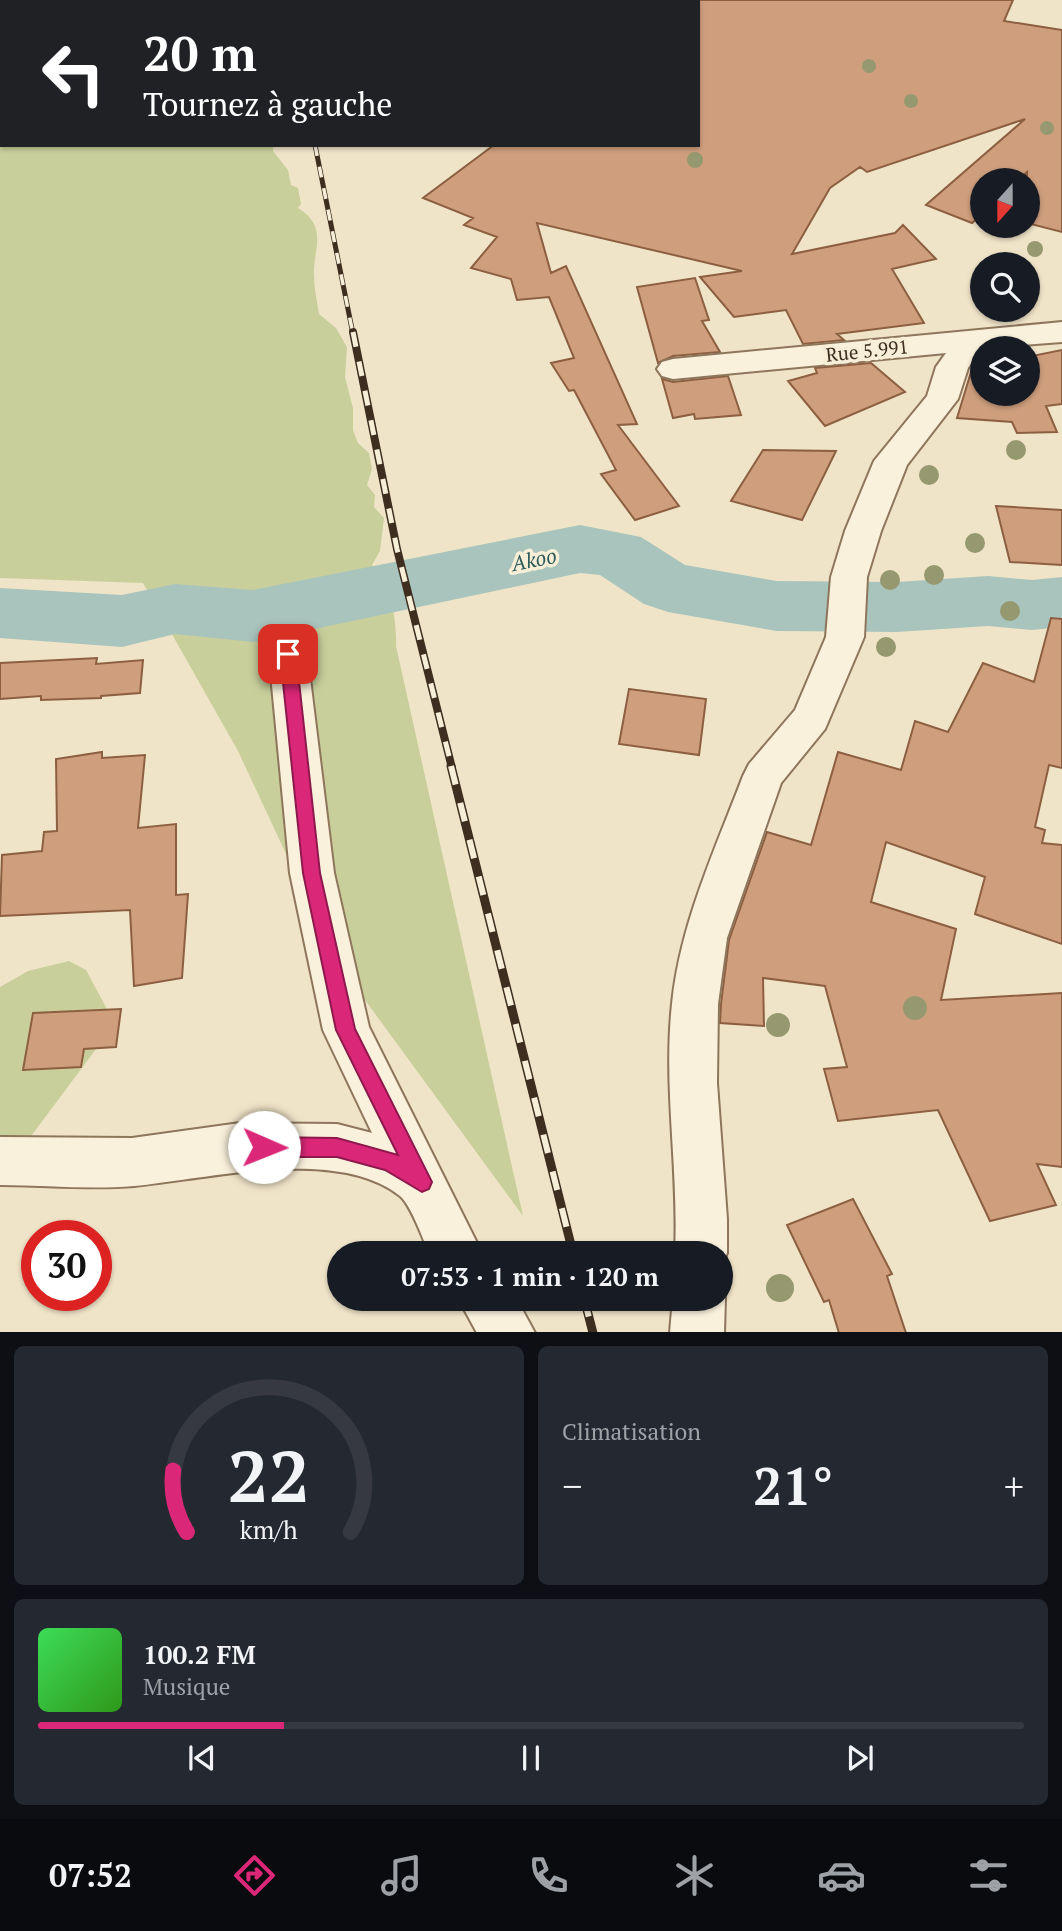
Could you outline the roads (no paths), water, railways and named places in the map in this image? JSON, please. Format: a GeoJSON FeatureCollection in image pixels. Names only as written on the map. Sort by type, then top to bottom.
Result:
{"type":"FeatureCollection","features":[{"type":"Feature","properties":{"kind":"street","name":"Rue 5.991"},"geometry":{"type":"LineString","coordinates":[[1003,336],[1062,332]]}},
{"type":"Feature","properties":{"kind":"street","name":"Rue 5.991"},"geometry":{"type":"LineString","coordinates":[[673,369],[970,338]]}},
{"type":"Feature","properties":{"kind":"street"},"geometry":{"type":"LineString","coordinates":[[701,1241],[693,1083],[695,1004],[705,938],[763,776],[811,718],[845,637],[849,577],[863,531],[891,461],[942,399],[952,367],[970,342]]}},
{"type":"Feature","properties":{"kind":"street"},"geometry":{"type":"LineString","coordinates":[[288,654],[312,873],[346,1030],[450,1241]]}},
{"type":"Feature","properties":{"kind":"street"},"geometry":{"type":"LineString","coordinates":[[0,1161],[132,1162],[240,1147],[337,1148],[389,1161],[422,1182]]}},
{"type":"Feature","properties":{"kind":"street"},"geometry":{"type":"LineString","coordinates":[[494,1311],[509,1332]]}},
{"type":"Feature","properties":{"kind":"street"},"geometry":{"type":"LineString","coordinates":[[697,1332],[698,1311]]}},
{"type":"Feature","properties":{"kind":"waterway","name":"Akoo"},"geometry":{"type":"LineString","coordinates":[[0,613],[122,621],[175,609],[253,616],[580,549],[617,554],[668,587],[777,606],[897,607],[988,601],[1032,605],[1062,602]]}},
{"type":"Feature","properties":{"kind":"railway"},"geometry":{"type":"LineString","coordinates":[[315,147],[353,334]]}},
{"type":"Feature","properties":{"kind":"railway"},"geometry":{"type":"LineString","coordinates":[[353,332],[397,549],[452,768]]}},
{"type":"Feature","properties":{"kind":"railway"},"geometry":{"type":"LineString","coordinates":[[451,766],[570,1241]]}},
{"type":"Feature","properties":{"kind":"railway"},"geometry":{"type":"LineString","coordinates":[[587,1311],[593,1332]]}}]}
